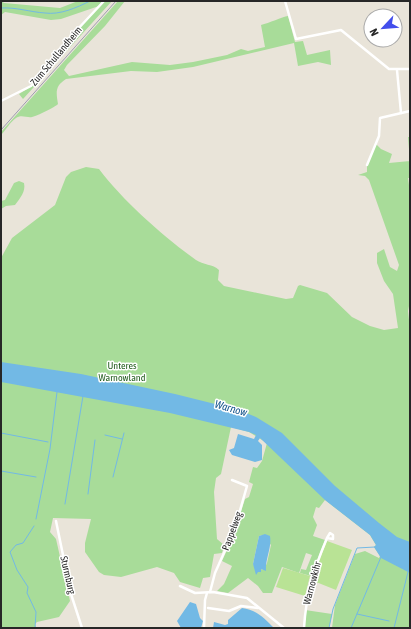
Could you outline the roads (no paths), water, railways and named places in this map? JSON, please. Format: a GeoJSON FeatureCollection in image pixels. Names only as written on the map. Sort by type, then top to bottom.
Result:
{"type":"FeatureCollection","features":[{"type":"Feature","properties":{"kind":"street","name":"Zum Schullandheim"},"geometry":{"type":"LineString","coordinates":[[1,101],[31,86],[76,31],[104,1]]}},
{"type":"Feature","properties":{"kind":"street"},"geometry":{"type":"LineString","coordinates":[[285,1],[296,39],[341,30],[387,68],[397,70],[410,69]]}},
{"type":"Feature","properties":{"kind":"street"},"geometry":{"type":"LineString","coordinates":[[397,70],[400,113]]}},
{"type":"Feature","properties":{"kind":"street"},"geometry":{"type":"LineString","coordinates":[[367,165],[379,136],[380,118],[410,111]]}},
{"type":"Feature","properties":{"kind":"street","name":"Pappelweg"},"geometry":{"type":"LineString","coordinates":[[209,593],[217,568],[235,528],[247,486],[232,480]]}},
{"type":"Feature","properties":{"kind":"street","name":"Sturmburg"},"geometry":{"type":"LineString","coordinates":[[56,521],[71,594],[82,628]]}},
{"type":"Feature","properties":{"kind":"street","name":"Warnowkihr"},"geometry":{"type":"LineString","coordinates":[[304,628],[308,592],[327,538]]}},
{"type":"Feature","properties":{"kind":"street"},"geometry":{"type":"LineString","coordinates":[[180,586],[195,593],[209,593],[247,598],[284,628]]}},
{"type":"Feature","properties":{"kind":"street"},"geometry":{"type":"LineString","coordinates":[[204,628],[205,600],[209,593]]}},
{"type":"Feature","properties":{"kind":"street"},"geometry":{"type":"LineString","coordinates":[[208,608],[229,611],[241,606],[258,608]]}},
{"type":"Feature","properties":{"kind":"water","name":"Warnow"},"geometry":{"type":"Polygon","coordinates":[[[1,362],[81,374],[175,394],[239,410],[256,417],[282,433],[335,486],[379,523],[397,537],[410,542],[410,573],[381,558],[374,547],[376,545],[370,535],[325,500],[260,438],[258,441],[262,445],[262,460],[255,462],[232,455],[229,450],[234,448],[238,434],[254,439],[256,435],[170,413],[1,382],[1,362]]]}},
{"type":"Feature","properties":{"kind":"water"},"geometry":{"type":"Polygon","coordinates":[[[265,534],[270,536],[266,571],[261,569],[261,572],[258,572],[256,575],[253,564],[259,536],[265,534]]]}},
{"type":"Feature","properties":{"kind":"water"},"geometry":{"type":"Polygon","coordinates":[[[190,602],[196,604],[200,618],[203,621],[201,628],[181,628],[177,621],[190,602]]]}},
{"type":"Feature","properties":{"kind":"water"},"geometry":{"type":"Polygon","coordinates":[[[242,608],[256,613],[274,628],[213,628],[214,622],[225,625],[228,624],[228,620],[242,608]]]}},
{"type":"Feature","properties":{"kind":"waterway"},"geometry":{"type":"LineString","coordinates":[[1,8],[56,13],[74,8],[90,1]]}},
{"type":"Feature","properties":{"kind":"waterway"},"geometry":{"type":"LineString","coordinates":[[36,519],[50,449],[57,392]]}},
{"type":"Feature","properties":{"kind":"waterway"},"geometry":{"type":"LineString","coordinates":[[65,504],[83,396]]}},
{"type":"Feature","properties":{"kind":"waterway"},"geometry":{"type":"LineString","coordinates":[[1,433],[48,442]]}},
{"type":"Feature","properties":{"kind":"waterway"},"geometry":{"type":"LineString","coordinates":[[113,477],[124,433]]}},
{"type":"Feature","properties":{"kind":"waterway"},"geometry":{"type":"LineString","coordinates":[[105,435],[122,439]]}},
{"type":"Feature","properties":{"kind":"waterway"},"geometry":{"type":"LineString","coordinates":[[88,494],[95,440]]}},
{"type":"Feature","properties":{"kind":"waterway"},"geometry":{"type":"LineString","coordinates":[[1,471],[36,477]]}},
{"type":"Feature","properties":{"kind":"waterway"},"geometry":{"type":"LineString","coordinates":[[34,526],[23,543],[16,545],[10,552],[17,570],[28,587],[27,593],[36,612],[35,628]]}},
{"type":"Feature","properties":{"kind":"waterway"},"geometry":{"type":"LineString","coordinates":[[329,628],[333,609],[357,548],[375,547]]}},
{"type":"Feature","properties":{"kind":"waterway"},"geometry":{"type":"LineString","coordinates":[[351,628],[381,557]]}},
{"type":"Feature","properties":{"kind":"waterway"},"geometry":{"type":"LineString","coordinates":[[394,628],[408,572]]}},
{"type":"Feature","properties":{"kind":"waterway"},"geometry":{"type":"LineString","coordinates":[[357,614],[389,621]]}},
{"type":"Feature","properties":{"kind":"railway"},"geometry":{"type":"LineString","coordinates":[[1,130],[116,1]]}},
{"type":"Feature","properties":{"kind":"park label","name":"Unteres Warnowland"},"geometry":{"type":"Point","coordinates":[122,370]}}]}
